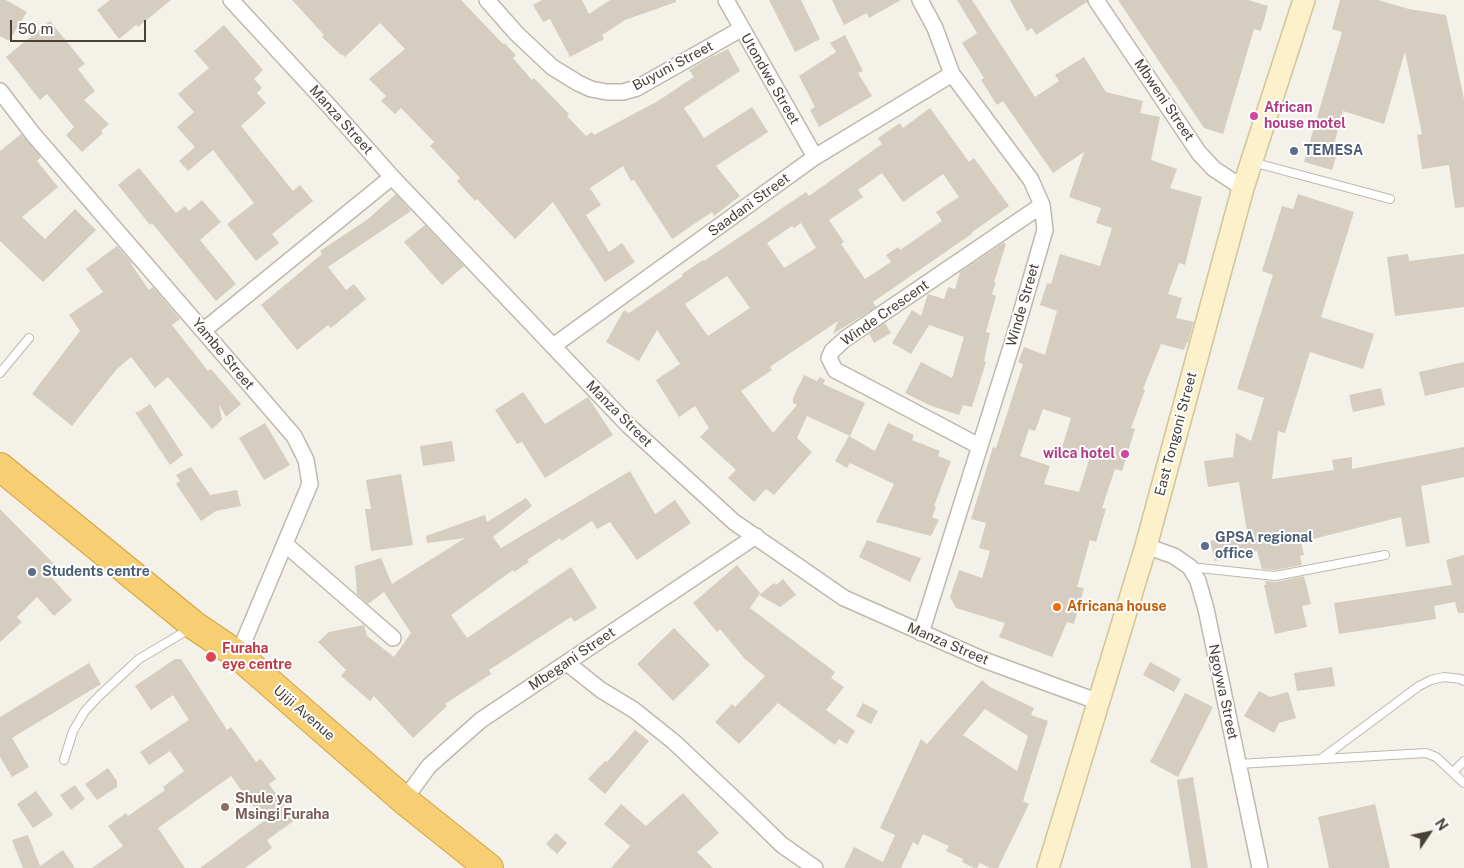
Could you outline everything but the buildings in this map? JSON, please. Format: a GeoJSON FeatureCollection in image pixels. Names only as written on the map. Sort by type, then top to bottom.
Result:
{"type":"FeatureCollection","features":[{"type":"Feature","properties":{"kind":"highway","name":"Ujiji Avenue"},"geometry":{"type":"LineString","coordinates":[[0,467],[195,626],[238,655],[404,800],[488,868]]}},
{"type":"Feature","properties":{"kind":"street","name":"Manza Street"},"geometry":{"type":"LineString","coordinates":[[231,0],[392,177],[629,426],[734,522],[844,598],[984,660],[1100,702]]}},
{"type":"Feature","properties":{"kind":"street","name":"Buyuni Street"},"geometry":{"type":"LineString","coordinates":[[487,0],[516,33],[552,67],[578,84],[607,92],[623,92],[637,88],[741,29]]}},
{"type":"Feature","properties":{"kind":"street","name":"Utondwe Street"},"geometry":{"type":"LineString","coordinates":[[726,0],[815,157]]}},
{"type":"Feature","properties":{"kind":"street","name":"Winde Street"},"geometry":{"type":"LineString","coordinates":[[920,0],[934,28],[952,74],[1031,180],[1042,206],[1045,230],[1012,344],[921,633]]}},
{"type":"Feature","properties":{"kind":"street","name":"Mbweni Street"},"geometry":{"type":"LineString","coordinates":[[1096,0],[1199,153],[1214,169],[1243,188]]}},
{"type":"Feature","properties":{"kind":"street","name":"East Tongoni Street"},"geometry":{"type":"LineString","coordinates":[[1048,868],[1146,546],[1243,188],[1304,0]]}},
{"type":"Feature","properties":{"kind":"street","name":"Saadani Street"},"geometry":{"type":"LineString","coordinates":[[553,346],[815,157],[952,74]]}},
{"type":"Feature","properties":{"kind":"street","name":"Yambe Street"},"geometry":{"type":"LineString","coordinates":[[0,91],[33,134],[294,436],[306,460],[310,484],[238,655]]}},
{"type":"Feature","properties":{"kind":"street"},"geometry":{"type":"LineString","coordinates":[[204,330],[392,177]]}},
{"type":"Feature","properties":{"kind":"street","name":"Winde Crescent"},"geometry":{"type":"LineString","coordinates":[[979,446],[835,370],[829,358],[832,351],[845,339],[1042,206]]}},
{"type":"Feature","properties":{"kind":"street","name":"Mbegani Street"},"geometry":{"type":"LineString","coordinates":[[404,800],[429,766],[481,720],[756,536]]}},
{"type":"Feature","properties":{"kind":"street"},"geometry":{"type":"LineString","coordinates":[[285,544],[393,638]]}},
{"type":"Feature","properties":{"kind":"street"},"geometry":{"type":"LineString","coordinates":[[1146,546],[1174,556],[1190,567]]}},
{"type":"Feature","properties":{"kind":"street","name":"Ngoywa Street"},"geometry":{"type":"LineString","coordinates":[[1190,567],[1198,581],[1206,609],[1260,868]]}},
{"type":"Feature","properties":{"kind":"street"},"geometry":{"type":"LineString","coordinates":[[567,663],[601,690],[634,710],[674,742],[782,845],[815,868]]}},
{"type":"Feature","properties":{"kind":"lane"},"geometry":{"type":"LineString","coordinates":[[1252,162],[1390,199]]}},
{"type":"Feature","properties":{"kind":"lane"},"geometry":{"type":"LineString","coordinates":[[0,373],[30,338]]}},
{"type":"Feature","properties":{"kind":"lane"},"geometry":{"type":"LineString","coordinates":[[1190,567],[1275,576],[1385,555]]}},
{"type":"Feature","properties":{"kind":"lane"},"geometry":{"type":"LineString","coordinates":[[64,760],[73,731],[85,711],[98,696],[139,660],[195,626]]}},
{"type":"Feature","properties":{"kind":"lane"},"geometry":{"type":"LineString","coordinates":[[1321,759],[1419,686],[1431,680],[1444,677],[1464,681]]}},
{"type":"Feature","properties":{"kind":"lane"},"geometry":{"type":"LineString","coordinates":[[1238,764],[1426,753],[1436,757],[1464,783]]}},
{"type":"Feature","properties":{"kind":"lane"},"geometry":{"type":"LineString","coordinates":[[1453,772],[1464,761]]}},
{"type":"Feature","properties":{"kind":"place","name":"African house motel"},"geometry":{"type":"Point","coordinates":[1254,116]}},
{"type":"Feature","properties":{"kind":"place","name":"TEMESA"},"geometry":{"type":"Point","coordinates":[1294,151]}},
{"type":"Feature","properties":{"kind":"place","name":"wilca hotel"},"geometry":{"type":"Point","coordinates":[1125,454]}},
{"type":"Feature","properties":{"kind":"place","name":"GPSA regional office"},"geometry":{"type":"Point","coordinates":[1205,546]}},
{"type":"Feature","properties":{"kind":"place","name":"Students centre"},"geometry":{"type":"Point","coordinates":[32,572]}},
{"type":"Feature","properties":{"kind":"place","name":"Africana house"},"geometry":{"type":"Point","coordinates":[1057,607]}},
{"type":"Feature","properties":{"kind":"place","name":"Furaha eye centre"},"geometry":{"type":"Point","coordinates":[211,657]}},
{"type":"Feature","properties":{"kind":"place","name":"Shule ya Msingi Furaha"},"geometry":{"type":"Point","coordinates":[225,807]}}]}
